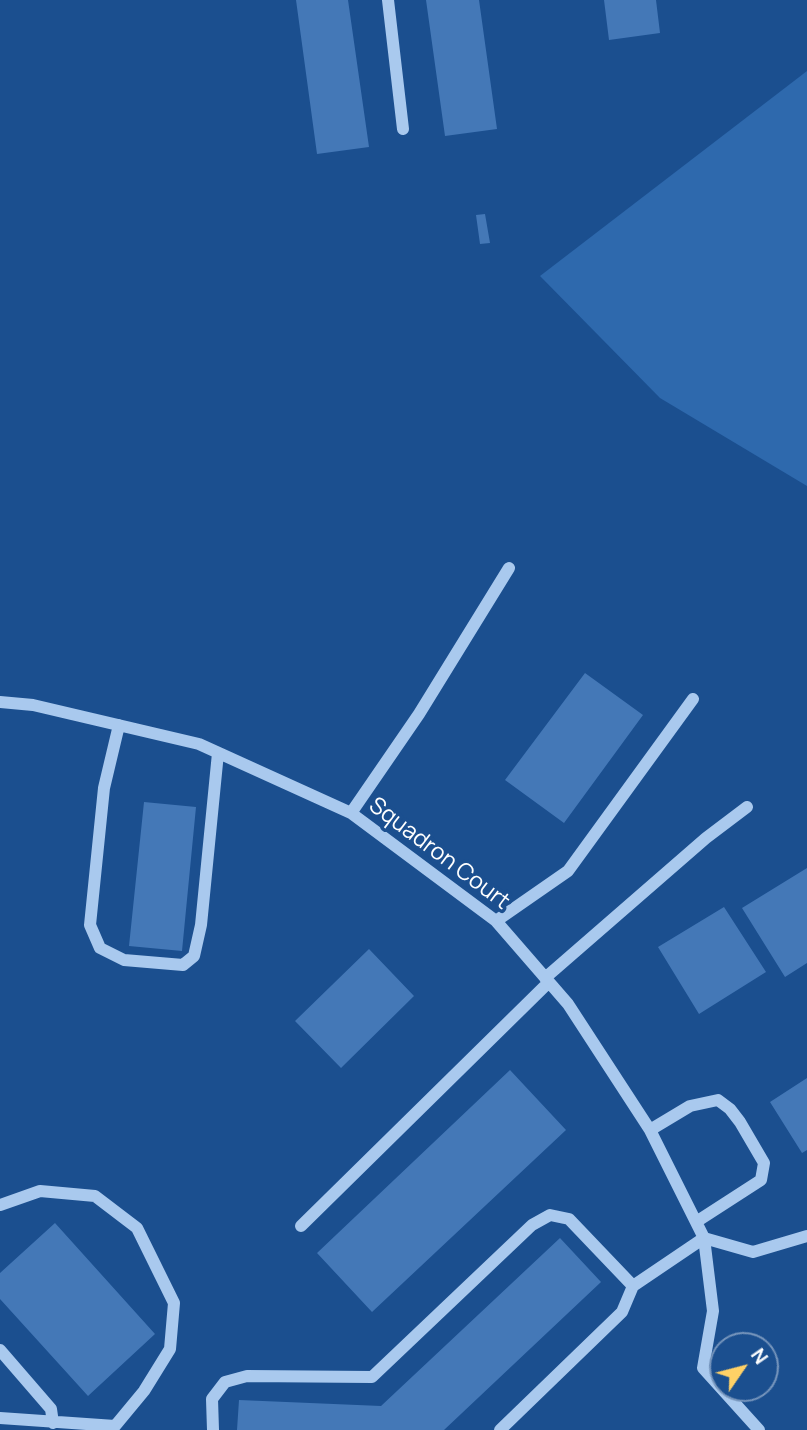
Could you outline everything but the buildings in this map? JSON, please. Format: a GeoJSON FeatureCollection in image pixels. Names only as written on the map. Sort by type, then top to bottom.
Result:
{"type":"FeatureCollection","features":[{"type":"Feature","properties":{"kind":"street"},"geometry":{"type":"LineString","coordinates":[[388,0],[403,129]]}},
{"type":"Feature","properties":{"kind":"street"},"geometry":{"type":"LineString","coordinates":[[351,813],[419,714],[509,568]]}},
{"type":"Feature","properties":{"kind":"street"},"geometry":{"type":"LineString","coordinates":[[496,921],[568,871],[693,699]]}},
{"type":"Feature","properties":{"kind":"street","name":"Squadron Court"},"geometry":{"type":"LineString","coordinates":[[0,702],[33,705],[199,744],[218,752],[351,813],[496,921],[568,1004],[650,1130],[704,1238],[713,1311],[703,1368],[759,1430]]}},
{"type":"Feature","properties":{"kind":"street"},"geometry":{"type":"LineString","coordinates":[[119,725],[104,788],[90,925],[100,948],[124,960],[183,965],[194,956],[201,925],[218,752]]}},
{"type":"Feature","properties":{"kind":"street"},"geometry":{"type":"LineString","coordinates":[[301,1226],[547,980],[705,838],[747,807]]}},
{"type":"Feature","properties":{"kind":"street"},"geometry":{"type":"LineString","coordinates":[[650,1130],[690,1106],[718,1100],[730,1109],[740,1122],[764,1163],[761,1180],[696,1222]]}},
{"type":"Feature","properties":{"kind":"street"},"geometry":{"type":"LineString","coordinates":[[0,1205],[40,1191],[95,1196],[137,1228],[174,1303],[170,1349],[144,1391],[115,1426],[0,1419]]}},
{"type":"Feature","properties":{"kind":"street"},"geometry":{"type":"LineString","coordinates":[[212,1430],[212,1399],[225,1382],[247,1376],[372,1377],[532,1225],[550,1215],[569,1219],[633,1286]]}},
{"type":"Feature","properties":{"kind":"street"},"geometry":{"type":"LineString","coordinates":[[500,1430],[622,1312],[633,1286],[704,1238],[753,1252],[807,1236]]}},
{"type":"Feature","properties":{"kind":"street"},"geometry":{"type":"LineString","coordinates":[[0,1350],[51,1409],[53,1423]]}},
{"type":"Feature","properties":{"kind":"shaded area"},"geometry":{"type":"Polygon","coordinates":[[[807,71],[807,486],[660,398],[540,276],[807,71]]]}}]}
